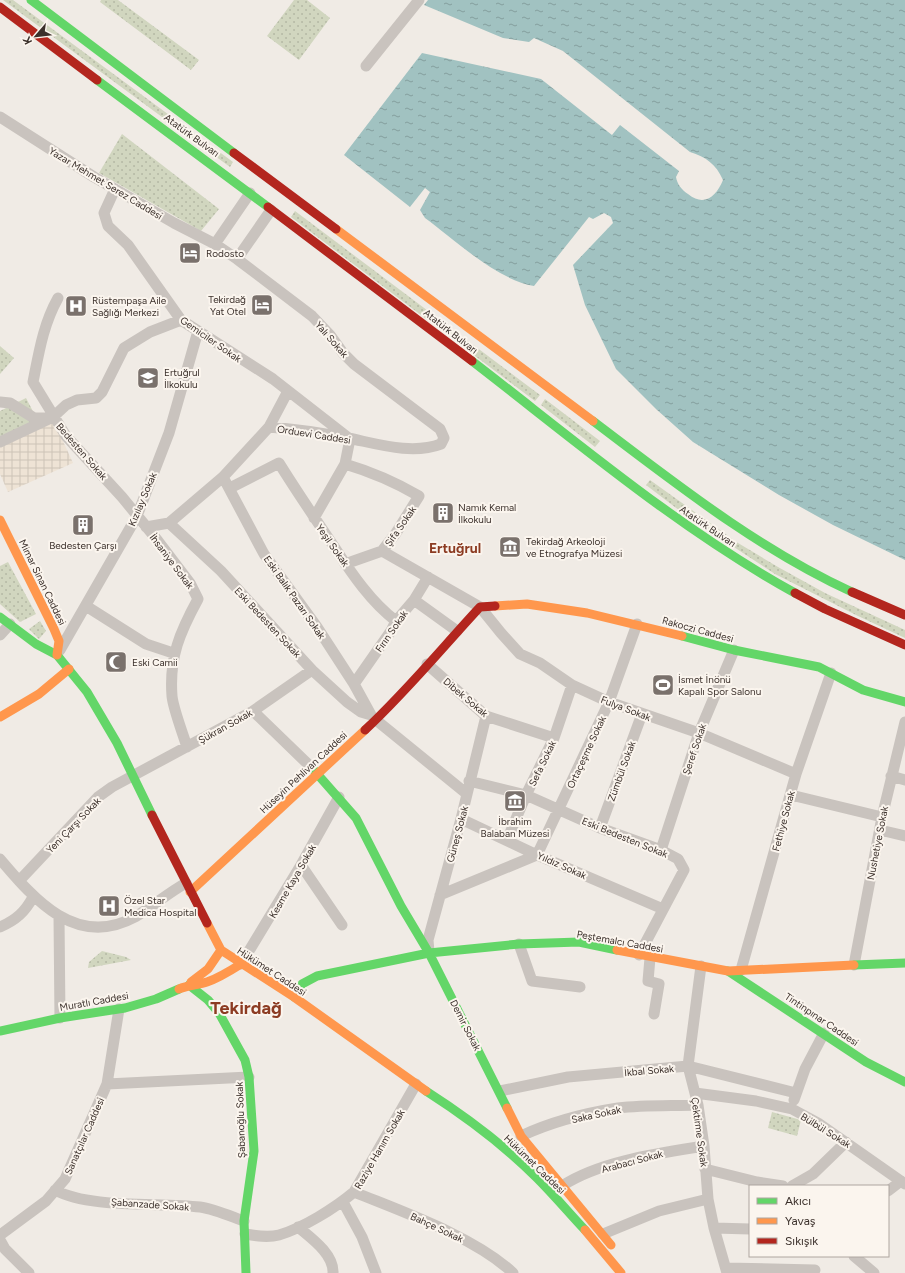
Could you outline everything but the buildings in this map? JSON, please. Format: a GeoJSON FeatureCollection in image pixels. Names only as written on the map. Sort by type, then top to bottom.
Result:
{"type":"FeatureCollection","features":[{"type":"Feature","properties":{"kind":"main road","name":"Atatürk Bulvarı"},"geometry":{"type":"LineString","coordinates":[[31,0],[266,174],[285,190],[634,452],[726,519],[761,542],[837,585],[905,615]]}},
{"type":"Feature","properties":{"kind":"main road","name":"Atatürk Bulvarı"},"geometry":{"type":"LineString","coordinates":[[0,7],[250,193],[533,407],[642,494],[687,526],[770,579],[825,609],[905,645]]}},
{"type":"Feature","properties":{"kind":"main road"},"geometry":{"type":"LineString","coordinates":[[250,193],[266,174]]}},
{"type":"Feature","properties":{"kind":"main road"},"geometry":{"type":"LineString","coordinates":[[271,210],[285,190]]}},
{"type":"Feature","properties":{"kind":"main road","name":"Mimar Sinan Caddesi"},"geometry":{"type":"LineString","coordinates":[[0,520],[54,629],[59,641],[57,655]]}},
{"type":"Feature","properties":{"kind":"main road","name":"Rakoczi Caddesi"},"geometry":{"type":"LineString","coordinates":[[480,607],[527,604],[637,624],[734,650],[805,664],[831,673],[863,690],[905,702]]}},
{"type":"Feature","properties":{"kind":"main road","name":"Hüseyin Pehlivan Caddesi"},"geometry":{"type":"LineString","coordinates":[[188,887],[418,677],[427,664],[480,607]]}},
{"type":"Feature","properties":{"kind":"main road","name":"Hükümet Caddesi"},"geometry":{"type":"LineString","coordinates":[[0,617],[36,644],[57,655],[87,692],[133,776],[221,950],[294,997],[416,1084],[457,1111],[498,1143],[537,1178],[598,1244],[619,1272]]}},
{"type":"Feature","properties":{"kind":"main road"},"geometry":{"type":"LineString","coordinates":[[0,716],[39,694],[69,669]]}},
{"type":"Feature","properties":{"kind":"main road","name":"Demir Sokak"},"geometry":{"type":"LineString","coordinates":[[315,771],[340,797],[356,818],[401,906],[429,953],[500,1091],[515,1126],[513,1137],[562,1186],[603,1234],[618,1256],[619,1272]]}},
{"type":"Feature","properties":{"kind":"main road","name":"Peştemalcı Caddesi"},"geometry":{"type":"LineString","coordinates":[[294,997],[300,985],[307,979],[317,976],[429,953],[519,944],[578,942],[728,971],[905,963]]}},
{"type":"Feature","properties":{"kind":"main road","name":"Muratlı Caddesi"},"geometry":{"type":"LineString","coordinates":[[190,985],[195,977],[208,969],[221,950]]}},
{"type":"Feature","properties":{"kind":"main road","name":"Muratlı Caddesi"},"geometry":{"type":"LineString","coordinates":[[0,1031],[60,1018],[119,1009],[156,999],[190,985],[199,985],[217,978],[241,964]]}},
{"type":"Feature","properties":{"kind":"main road","name":"Tintinpınar Caddesi"},"geometry":{"type":"LineString","coordinates":[[728,971],[866,1062],[905,1082]]}},
{"type":"Feature","properties":{"kind":"main road","name":"Şabanoğlu Sokak"},"geometry":{"type":"LineString","coordinates":[[190,985],[219,1013],[237,1043],[245,1060],[249,1077],[254,1151],[244,1221],[246,1273]]}},
{"type":"Feature","properties":{"kind":"main road"},"geometry":{"type":"LineString","coordinates":[[498,1143],[513,1137]]}},
{"type":"Feature","properties":{"kind":"street"},"geometry":{"type":"LineString","coordinates":[[366,66],[419,0]]}},
{"type":"Feature","properties":{"kind":"street","name":"Yazar Mehmet Serez Caddesi"},"geometry":{"type":"LineString","coordinates":[[0,116],[174,224],[215,244]]}},
{"type":"Feature","properties":{"kind":"street","name":"Gemiciler Sokak"},"geometry":{"type":"LineString","coordinates":[[115,188],[104,213],[108,226],[128,245],[181,320],[288,391],[350,439]]}},
{"type":"Feature","properties":{"kind":"street"},"geometry":{"type":"LineString","coordinates":[[215,244],[250,193]]}},
{"type":"Feature","properties":{"kind":"street"},"geometry":{"type":"LineString","coordinates":[[237,259],[271,210]]}},
{"type":"Feature","properties":{"kind":"street","name":"Yalı Sokak"},"geometry":{"type":"LineString","coordinates":[[215,244],[312,316],[354,364],[440,429],[444,438]]}},
{"type":"Feature","properties":{"kind":"street","name":"Bedesten Sokak"},"geometry":{"type":"LineString","coordinates":[[58,298],[48,316],[38,353],[33,382],[66,436],[122,497],[137,516]]}},
{"type":"Feature","properties":{"kind":"street"},"geometry":{"type":"LineString","coordinates":[[0,442],[53,417],[66,406],[77,400],[96,398],[102,392],[124,348],[150,332],[181,320]]}},
{"type":"Feature","properties":{"kind":"street","name":"Kızılay Sokak"},"geometry":{"type":"LineString","coordinates":[[57,655],[137,516],[169,433],[198,332]]}},
{"type":"Feature","properties":{"kind":"street"},"geometry":{"type":"LineString","coordinates":[[269,426],[288,391]]}},
{"type":"Feature","properties":{"kind":"street"},"geometry":{"type":"LineString","coordinates":[[0,402],[10,403],[34,418],[53,417]]}},
{"type":"Feature","properties":{"kind":"street","name":"Orduevi Caddesi"},"geometry":{"type":"LineString","coordinates":[[169,523],[223,477],[269,426],[350,439],[376,446],[420,448],[441,444],[444,438]]}},
{"type":"Feature","properties":{"kind":"street"},"geometry":{"type":"LineString","coordinates":[[314,518],[345,464],[350,439]]}},
{"type":"Feature","properties":{"kind":"street","name":"Yeşil Sokak"},"geometry":{"type":"LineString","coordinates":[[230,488],[279,463],[345,564],[366,592],[388,615],[396,621]]}},
{"type":"Feature","properties":{"kind":"street","name":"Şifa Sokak"},"geometry":{"type":"LineString","coordinates":[[345,464],[374,472],[396,482],[419,496],[396,533],[382,550],[345,564]]}},
{"type":"Feature","properties":{"kind":"street","name":"Eski Balık Pazarı Sokak"},"geometry":{"type":"LineString","coordinates":[[223,477],[264,554],[317,627],[354,684],[373,717]]}},
{"type":"Feature","properties":{"kind":"street","name":"İhsaniye Sokak"},"geometry":{"type":"LineString","coordinates":[[137,516],[190,583],[198,599],[183,627],[173,653],[172,697],[187,747]]}},
{"type":"Feature","properties":{"kind":"street"},"geometry":{"type":"LineString","coordinates":[[146,527],[169,523]]}},
{"type":"Feature","properties":{"kind":"street","name":"Eski Bedesten Sokak"},"geometry":{"type":"LineString","coordinates":[[169,523],[221,571],[312,670],[347,702],[373,717],[467,794]]}},
{"type":"Feature","properties":{"kind":"street"},"geometry":{"type":"LineString","coordinates":[[382,550],[480,607]]}},
{"type":"Feature","properties":{"kind":"street","name":"Fırın Sokak"},"geometry":{"type":"LineString","coordinates":[[354,684],[391,631],[396,621],[414,600],[428,577]]}},
{"type":"Feature","properties":{"kind":"street"},"geometry":{"type":"LineString","coordinates":[[414,600],[457,631]]}},
{"type":"Feature","properties":{"kind":"street"},"geometry":{"type":"LineString","coordinates":[[86,606],[146,644],[173,653]]}},
{"type":"Feature","properties":{"kind":"street","name":"Fulya Sokak"},"geometry":{"type":"LineString","coordinates":[[480,607],[500,633],[520,654],[540,663],[572,685],[609,702],[699,733],[796,774]]}},
{"type":"Feature","properties":{"kind":"street"},"geometry":{"type":"LineString","coordinates":[[0,636],[10,624]]}},
{"type":"Feature","properties":{"kind":"street","name":"Ortaçeşme Sokak"},"geometry":{"type":"LineString","coordinates":[[537,855],[609,702],[637,624]]}},
{"type":"Feature","properties":{"kind":"street","name":"Şeref Sokak"},"geometry":{"type":"LineString","coordinates":[[661,850],[699,733],[734,650]]}},
{"type":"Feature","properties":{"kind":"street","name":"Dibek Sokak"},"geometry":{"type":"LineString","coordinates":[[427,664],[486,716],[554,738]]}},
{"type":"Feature","properties":{"kind":"street","name":"Şükran Sokak"},"geometry":{"type":"LineString","coordinates":[[133,776],[253,711],[312,670]]}},
{"type":"Feature","properties":{"kind":"street","name":"Fethiye Sokak"},"geometry":{"type":"LineString","coordinates":[[741,970],[796,774],[831,673]]}},
{"type":"Feature","properties":{"kind":"street","name":"Sefa Sokak"},"geometry":{"type":"LineString","coordinates":[[507,840],[526,795],[554,738],[572,685]]}},
{"type":"Feature","properties":{"kind":"street","name":"Demir Sokak"},"geometry":{"type":"LineString","coordinates":[[253,711],[315,771]]}},
{"type":"Feature","properties":{"kind":"street","name":"Zümbül Sokak"},"geometry":{"type":"LineString","coordinates":[[600,828],[642,714]]}},
{"type":"Feature","properties":{"kind":"street","name":"Güneş Sokak"},"geometry":{"type":"LineString","coordinates":[[429,953],[428,940],[461,819],[486,716]]}},
{"type":"Feature","properties":{"kind":"street","name":"Nushetiye Sokak"},"geometry":{"type":"LineString","coordinates":[[854,965],[882,817],[905,722]]}},
{"type":"Feature","properties":{"kind":"street","name":"Yeni Çarşı Sokak"},"geometry":{"type":"LineString","coordinates":[[19,881],[98,797],[112,787],[133,776]]}},
{"type":"Feature","properties":{"kind":"street"},"geometry":{"type":"LineString","coordinates":[[891,776],[905,780]]}},
{"type":"Feature","properties":{"kind":"street","name":"Eski Bedesten Sokak"},"geometry":{"type":"LineString","coordinates":[[469,781],[526,795],[600,828],[661,850],[678,859],[684,870],[663,909],[645,956]]}},
{"type":"Feature","properties":{"kind":"street"},"geometry":{"type":"LineString","coordinates":[[791,795],[882,817]]}},
{"type":"Feature","properties":{"kind":"street","name":"Kesme Kaya Sokak"},"geometry":{"type":"LineString","coordinates":[[241,964],[301,866],[340,797]]}},
{"type":"Feature","properties":{"kind":"street","name":"Yıldız Sokak"},"geometry":{"type":"LineString","coordinates":[[461,819],[537,855],[663,909]]}},
{"type":"Feature","properties":{"kind":"street"},"geometry":{"type":"LineString","coordinates":[[880,830],[905,836]]}},
{"type":"Feature","properties":{"kind":"street"},"geometry":{"type":"LineString","coordinates":[[440,895],[537,855]]}},
{"type":"Feature","properties":{"kind":"street"},"geometry":{"type":"LineString","coordinates":[[0,859],[33,897],[59,917],[76,924],[98,928],[115,925],[134,917],[188,887]]}},
{"type":"Feature","properties":{"kind":"street"},"geometry":{"type":"LineString","coordinates":[[301,866],[342,925]]}},
{"type":"Feature","properties":{"kind":"street"},"geometry":{"type":"LineString","coordinates":[[0,928],[13,921],[26,910],[33,897]]}},
{"type":"Feature","properties":{"kind":"street"},"geometry":{"type":"LineString","coordinates":[[59,917],[60,1018]]}},
{"type":"Feature","properties":{"kind":"street"},"geometry":{"type":"LineString","coordinates":[[519,944],[532,981],[580,988]]}},
{"type":"Feature","properties":{"kind":"street"},"geometry":{"type":"LineString","coordinates":[[645,956],[648,981],[659,984],[654,1014]]}},
{"type":"Feature","properties":{"kind":"street","name":"Çektirme Sokak"},"geometry":{"type":"LineString","coordinates":[[700,966],[688,1066],[698,1105],[704,1146],[708,1200],[714,1228],[727,1271]]}},
{"type":"Feature","properties":{"kind":"street","name":"Sanatçılar Caddesi"},"geometry":{"type":"LineString","coordinates":[[0,1235],[46,1202],[65,1179],[107,1084],[119,1009]]}},
{"type":"Feature","properties":{"kind":"street"},"geometry":{"type":"LineString","coordinates":[[792,1109],[805,1069],[824,1033]]}},
{"type":"Feature","properties":{"kind":"street","name":"İkbal Sokak"},"geometry":{"type":"LineString","coordinates":[[500,1091],[568,1077],[688,1066],[796,1094]]}},
{"type":"Feature","properties":{"kind":"street"},"geometry":{"type":"LineString","coordinates":[[107,1084],[249,1077]]}},
{"type":"Feature","properties":{"kind":"street","name":"Raziye Hanım Sokak"},"geometry":{"type":"LineString","coordinates":[[245,1234],[260,1237],[278,1235],[298,1227],[343,1202],[354,1192],[416,1084]]}},
{"type":"Feature","properties":{"kind":"street","name":"Bülbül Sokak"},"geometry":{"type":"LineString","coordinates":[[695,1093],[756,1101],[792,1109],[818,1123],[903,1182]]}},
{"type":"Feature","properties":{"kind":"street","name":"Saka Sokak"},"geometry":{"type":"LineString","coordinates":[[513,1137],[538,1128],[619,1108],[698,1105]]}},
{"type":"Feature","properties":{"kind":"street"},"geometry":{"type":"LineString","coordinates":[[794,1185],[813,1174],[846,1142]]}},
{"type":"Feature","properties":{"kind":"street","name":"Arabacı Sokak"},"geometry":{"type":"LineString","coordinates":[[562,1186],[589,1172],[660,1153],[704,1146]]}},
{"type":"Feature","properties":{"kind":"street"},"geometry":{"type":"LineString","coordinates":[[706,1169],[757,1182],[776,1185]]}},
{"type":"Feature","properties":{"kind":"street"},"geometry":{"type":"LineString","coordinates":[[889,1190],[903,1182]]}},
{"type":"Feature","properties":{"kind":"street","name":"Şabanzade Sokak"},"geometry":{"type":"LineString","coordinates":[[55,1190],[66,1196],[89,1200],[202,1207],[244,1221]]}},
{"type":"Feature","properties":{"kind":"street","name":"Bahçe Sokak"},"geometry":{"type":"LineString","coordinates":[[354,1192],[418,1218],[471,1244],[504,1264],[513,1273]]}},
{"type":"Feature","properties":{"kind":"street"},"geometry":{"type":"LineString","coordinates":[[603,1234],[659,1211],[708,1200]]}},
{"type":"Feature","properties":{"kind":"street"},"geometry":{"type":"LineString","coordinates":[[343,1202],[362,1237],[376,1273]]}},
{"type":"Feature","properties":{"kind":"street"},"geometry":{"type":"LineString","coordinates":[[298,1227],[323,1247],[333,1269],[333,1273]]}},
{"type":"Feature","properties":{"kind":"street"},"geometry":{"type":"LineString","coordinates":[[714,1228],[749,1229]]}},
{"type":"Feature","properties":{"kind":"street"},"geometry":{"type":"LineString","coordinates":[[0,1240],[5,1250],[29,1273]]}},
{"type":"Feature","properties":{"kind":"street"},"geometry":{"type":"LineString","coordinates":[[855,1257],[874,1273]]}},
{"type":"Feature","properties":{"kind":"street"},"geometry":{"type":"LineString","coordinates":[[727,1271],[815,1270]]}},
{"type":"Feature","properties":{"kind":"green space"},"geometry":{"type":"Polygon","coordinates":[[[3,0],[13,0],[233,162],[230,167],[3,0]]]}},
{"type":"Feature","properties":{"kind":"green space"},"geometry":{"type":"Polygon","coordinates":[[[101,0],[118,0],[199,60],[191,70],[100,2],[101,0]]]}},
{"type":"Feature","properties":{"kind":"green space"},"geometry":{"type":"Polygon","coordinates":[[[294,0],[307,0],[330,18],[299,60],[267,36],[294,0]]]}},
{"type":"Feature","properties":{"kind":"green space"},"geometry":{"type":"Polygon","coordinates":[[[122,134],[219,209],[201,231],[99,173],[122,134]]]}},
{"type":"Feature","properties":{"kind":"green space"},"geometry":{"type":"Polygon","coordinates":[[[295,211],[540,395],[535,401],[291,217],[295,211]]]}},
{"type":"Feature","properties":{"kind":"green space"},"geometry":{"type":"Polygon","coordinates":[[[0,346],[14,358],[0,374],[0,346]]]}},
{"type":"Feature","properties":{"kind":"green space"},"geometry":{"type":"Polygon","coordinates":[[[26,398],[38,421],[0,439],[0,411],[26,398]]]}},
{"type":"Feature","properties":{"kind":"green space"},"geometry":{"type":"Polygon","coordinates":[[[545,399],[600,441],[595,447],[541,405],[545,399]]]}},
{"type":"Feature","properties":{"kind":"green space"},"geometry":{"type":"Polygon","coordinates":[[[650,480],[738,543],[825,593],[905,630],[905,638],[775,574],[688,517],[646,485],[650,480]]]}},
{"type":"Feature","properties":{"kind":"green space"},"geometry":{"type":"Polygon","coordinates":[[[8,562],[36,614],[20,622],[0,604],[0,566],[8,562]]]}},
{"type":"Feature","properties":{"kind":"green space"},"geometry":{"type":"Polygon","coordinates":[[[40,621],[46,631],[39,639],[29,629],[40,621]]]}},
{"type":"Feature","properties":{"kind":"green space"},"geometry":{"type":"Polygon","coordinates":[[[102,951],[126,957],[131,960],[88,968],[89,962],[102,951]]]}},
{"type":"Feature","properties":{"kind":"green space"},"geometry":{"type":"Polygon","coordinates":[[[772,1112],[801,1120],[797,1136],[768,1128],[772,1112]]]}},
{"type":"Feature","properties":{"kind":"shaded area"},"geometry":{"type":"Polygon","coordinates":[[[51,415],[73,463],[8,492],[0,474],[0,439],[51,415]]]}},
{"type":"Feature","properties":{"kind":"water"},"geometry":{"type":"Polygon","coordinates":[[[428,0],[905,0],[905,560],[833,525],[779,495],[693,442],[656,409],[616,369],[585,305],[573,265],[613,223],[611,217],[604,213],[593,219],[589,217],[534,286],[520,282],[491,268],[425,218],[420,210],[430,192],[425,188],[410,207],[344,155],[422,53],[541,79],[612,135],[620,125],[679,171],[676,177],[679,184],[684,191],[694,198],[704,200],[709,198],[720,186],[723,180],[714,165],[701,156],[690,152],[563,51],[534,38],[529,42],[503,38],[424,5],[428,0]]]}},
{"type":"Feature","properties":{"kind":"traffic: fast"},"geometry":{"type":"LineString","coordinates":[[31,0],[234,153]]}},
{"type":"Feature","properties":{"kind":"traffic: fast"},"geometry":{"type":"LineString","coordinates":[[97,80],[268,207]]}},
{"type":"Feature","properties":{"kind":"traffic: fast"},"geometry":{"type":"LineString","coordinates":[[472,361],[670,513],[752,568],[795,593]]}},
{"type":"Feature","properties":{"kind":"traffic: fast"},"geometry":{"type":"LineString","coordinates":[[593,421],[718,514],[783,556],[852,592]]}},
{"type":"Feature","properties":{"kind":"traffic: fast"},"geometry":{"type":"LineString","coordinates":[[0,617],[36,644],[57,655],[87,692],[117,743],[152,815]]}},
{"type":"Feature","properties":{"kind":"traffic: fast"},"geometry":{"type":"LineString","coordinates":[[682,636],[734,650],[819,667],[863,690],[905,702]]}},
{"type":"Feature","properties":{"kind":"traffic: fast"},"geometry":{"type":"LineString","coordinates":[[312,768],[356,818],[401,906],[429,953],[507,1108]]}},
{"type":"Feature","properties":{"kind":"traffic: fast"},"geometry":{"type":"LineString","coordinates":[[294,997],[302,984],[317,976],[429,953],[519,944],[579,942],[617,950]]}},
{"type":"Feature","properties":{"kind":"traffic: fast"},"geometry":{"type":"LineString","coordinates":[[854,965],[905,963]]}},
{"type":"Feature","properties":{"kind":"traffic: fast"},"geometry":{"type":"LineString","coordinates":[[728,971],[866,1062],[905,1082]]}},
{"type":"Feature","properties":{"kind":"traffic: fast"},"geometry":{"type":"LineString","coordinates":[[189,985],[208,1000],[219,1013],[245,1060],[249,1077],[254,1151],[244,1221],[246,1273]]}},
{"type":"Feature","properties":{"kind":"traffic: fast"},"geometry":{"type":"LineString","coordinates":[[0,1031],[60,1018],[125,1008],[156,999],[179,989]]}},
{"type":"Feature","properties":{"kind":"traffic: fast"},"geometry":{"type":"LineString","coordinates":[[426,1091],[470,1121],[511,1154],[543,1184],[585,1230]]}},
{"type":"Feature","properties":{"kind":"traffic: slow"},"geometry":{"type":"LineString","coordinates":[[336,229],[593,421]]}},
{"type":"Feature","properties":{"kind":"traffic: slow"},"geometry":{"type":"LineString","coordinates":[[0,520],[54,629],[59,641],[57,655]]}},
{"type":"Feature","properties":{"kind":"traffic: slow"},"geometry":{"type":"LineString","coordinates":[[495,606],[527,604],[587,613],[682,636]]}},
{"type":"Feature","properties":{"kind":"traffic: slow"},"geometry":{"type":"LineString","coordinates":[[0,717],[39,694],[69,669]]}},
{"type":"Feature","properties":{"kind":"traffic: slow"},"geometry":{"type":"LineString","coordinates":[[190,892],[365,730]]}},
{"type":"Feature","properties":{"kind":"traffic: slow"},"geometry":{"type":"LineString","coordinates":[[207,923],[221,950],[294,997],[426,1091]]}},
{"type":"Feature","properties":{"kind":"traffic: slow"},"geometry":{"type":"LineString","coordinates":[[191,982],[208,969],[221,950]]}},
{"type":"Feature","properties":{"kind":"traffic: slow"},"geometry":{"type":"LineString","coordinates":[[617,950],[728,971],[854,965]]}},
{"type":"Feature","properties":{"kind":"traffic: slow"},"geometry":{"type":"LineString","coordinates":[[179,989],[204,983],[241,964]]}},
{"type":"Feature","properties":{"kind":"traffic: slow"},"geometry":{"type":"LineString","coordinates":[[507,1108],[521,1136],[611,1245]]}},
{"type":"Feature","properties":{"kind":"traffic: slow"},"geometry":{"type":"LineString","coordinates":[[585,1230],[621,1273]]}},
{"type":"Feature","properties":{"kind":"traffic: jam"},"geometry":{"type":"LineString","coordinates":[[0,7],[97,80]]}},
{"type":"Feature","properties":{"kind":"traffic: jam"},"geometry":{"type":"LineString","coordinates":[[234,153],[336,229]]}},
{"type":"Feature","properties":{"kind":"traffic: jam"},"geometry":{"type":"LineString","coordinates":[[268,207],[472,361]]}},
{"type":"Feature","properties":{"kind":"traffic: jam"},"geometry":{"type":"LineString","coordinates":[[852,592],[905,615]]}},
{"type":"Feature","properties":{"kind":"traffic: jam"},"geometry":{"type":"LineString","coordinates":[[795,593],[825,609],[905,645]]}},
{"type":"Feature","properties":{"kind":"traffic: jam"},"geometry":{"type":"LineString","coordinates":[[365,730],[409,685],[480,607],[495,606]]}},
{"type":"Feature","properties":{"kind":"traffic: jam"},"geometry":{"type":"LineString","coordinates":[[152,815],[207,923]]}},
{"type":"Feature","properties":{"kind":"place","name":"Rodosto"},"geometry":{"type":"Point","coordinates":[190,253]}},
{"type":"Feature","properties":{"kind":"place","name":"Tekirdağ Yat Otel"},"geometry":{"type":"Point","coordinates":[262,305]}},
{"type":"Feature","properties":{"kind":"place","name":"Rüstempaşa Aile Sağlığı Merkezi"},"geometry":{"type":"Point","coordinates":[76,306]}},
{"type":"Feature","properties":{"kind":"place","name":"Ertuğrul İlkokulu"},"geometry":{"type":"Point","coordinates":[148,378]}},
{"type":"Feature","properties":{"kind":"place","name":"Namık Kemal İlkokulu"},"geometry":{"type":"Point","coordinates":[443,513]}},
{"type":"Feature","properties":{"kind":"place","name":"Bedesten Çarşı"},"geometry":{"type":"Point","coordinates":[83,525]}},
{"type":"Feature","properties":{"kind":"place","name":"Tekirdağ Arkeoloji ve Etnografya Müzesi"},"geometry":{"type":"Point","coordinates":[510,547]}},
{"type":"Feature","properties":{"kind":"place","name":"Eski Camii"},"geometry":{"type":"Point","coordinates":[116,662]}},
{"type":"Feature","properties":{"kind":"place","name":"İsmet İnönü Kapalı Spor Salonu"},"geometry":{"type":"Point","coordinates":[663,685]}},
{"type":"Feature","properties":{"kind":"place","name":"İbrahim Balaban Müzesi"},"geometry":{"type":"Point","coordinates":[515,801]}},
{"type":"Feature","properties":{"kind":"place","name":"Özel Star Medica Hospital"},"geometry":{"type":"Point","coordinates":[109,906]}},
{"type":"Feature","properties":{"kind":"district","name":"Ertuğrul"},"geometry":{"type":"Point","coordinates":[455,548]}},
{"type":"Feature","properties":{"kind":"district","name":"Tekirdağ"},"geometry":{"type":"Point","coordinates":[246,1008]}}]}
